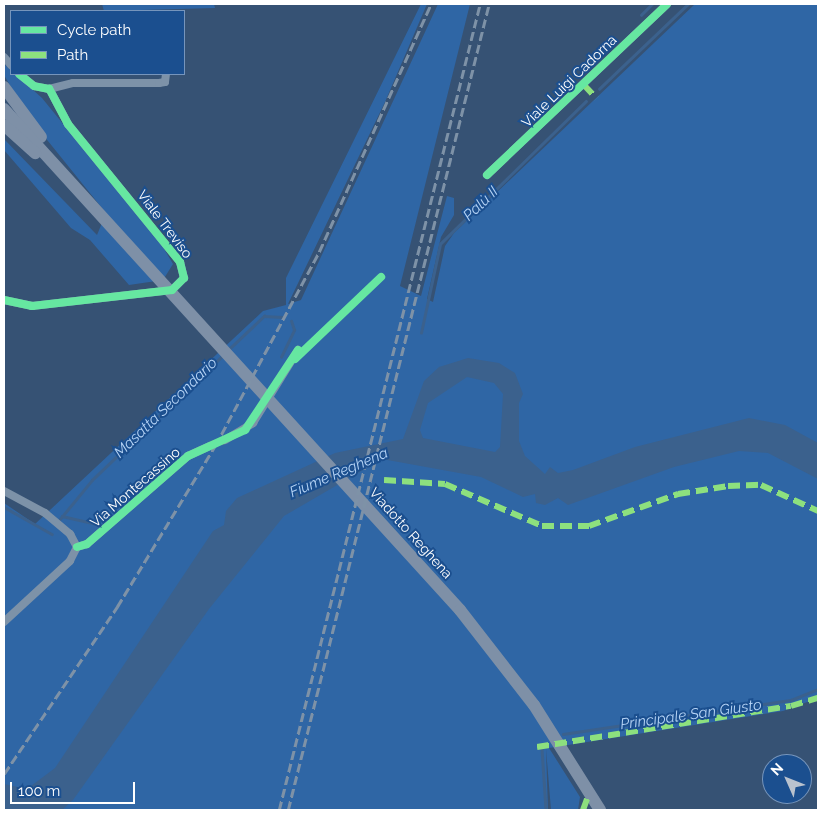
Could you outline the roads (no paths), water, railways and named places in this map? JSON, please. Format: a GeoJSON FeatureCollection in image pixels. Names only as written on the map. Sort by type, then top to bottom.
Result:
{"type":"FeatureCollection","features":[{"type":"Feature","properties":{"kind":"highway"},"geometry":{"type":"LineString","coordinates":[[4,87],[101,213]]}},
{"type":"Feature","properties":{"kind":"highway"},"geometry":{"type":"LineString","coordinates":[[4,109],[101,213]]}},
{"type":"Feature","properties":{"kind":"highway"},"geometry":{"type":"LineString","coordinates":[[4,125],[74,195],[101,213]]}},
{"type":"Feature","properties":{"kind":"highway","name":"Viadotto Reghena"},"geometry":{"type":"LineString","coordinates":[[101,213],[460,610],[534,705],[600,810]]}},
{"type":"Feature","properties":{"kind":"street","name":"Viale Luigi Cadorna"},"geometry":{"type":"LineString","coordinates":[[487,176],[667,4]]}},
{"type":"Feature","properties":{"kind":"street"},"geometry":{"type":"LineString","coordinates":[[20,75],[34,86],[49,89],[74,83],[165,82],[166,75]]}},
{"type":"Feature","properties":{"kind":"street","name":"Viale Treviso"},"geometry":{"type":"LineString","coordinates":[[4,300],[32,306],[172,290],[184,278],[180,262],[68,124],[49,89]]}},
{"type":"Feature","properties":{"kind":"street"},"geometry":{"type":"LineString","coordinates":[[225,440],[253,423],[298,350]]}},
{"type":"Feature","properties":{"kind":"street","name":"Via Montecassino"},"geometry":{"type":"LineString","coordinates":[[4,622],[70,560],[77,547],[87,544],[188,456],[209,446]]}},
{"type":"Feature","properties":{"kind":"street"},"geometry":{"type":"LineString","coordinates":[[4,491],[45,513],[76,540],[77,547]]}},
{"type":"Feature","properties":{"kind":"water","name":"Fiume Reghena"},"geometry":{"type":"Polygon","coordinates":[[[468,358],[499,363],[515,373],[523,394],[519,403],[519,441],[525,456],[545,474],[550,467],[558,473],[573,470],[635,447],[749,418],[785,425],[818,443],[818,479],[768,453],[739,451],[674,467],[568,505],[558,498],[545,505],[536,503],[535,494],[523,497],[481,477],[382,459],[284,516],[209,609],[73,800],[62,810],[4,810],[4,784],[27,789],[55,768],[213,531],[224,525],[226,511],[237,498],[335,453],[403,439],[424,381],[439,367],[468,358]],[[467,377],[428,403],[420,430],[423,438],[495,452],[500,447],[503,394],[494,383],[467,377]]]}},
{"type":"Feature","properties":{"kind":"waterway"},"geometry":{"type":"LineString","coordinates":[[641,15],[652,4]]}},
{"type":"Feature","properties":{"kind":"waterway","name":"Palù II"},"geometry":{"type":"LineString","coordinates":[[599,89],[688,4]]}},
{"type":"Feature","properties":{"kind":"waterway","name":"Palù II"},"geometry":{"type":"LineString","coordinates":[[421,333],[440,244],[586,101]]}},
{"type":"Feature","properties":{"kind":"waterway","name":"Masatta Secondario"},"geometry":{"type":"LineString","coordinates":[[228,350],[264,316],[282,317]]}},
{"type":"Feature","properties":{"kind":"waterway"},"geometry":{"type":"LineString","coordinates":[[281,357],[294,330],[291,321]]}},
{"type":"Feature","properties":{"kind":"waterway","name":"Masatta Secondario"},"geometry":{"type":"LineString","coordinates":[[60,519],[92,480],[222,356]]}},
{"type":"Feature","properties":{"kind":"waterway","name":"Masatta Secondario"},"geometry":{"type":"LineString","coordinates":[[4,507],[52,534]]}},
{"type":"Feature","properties":{"kind":"waterway"},"geometry":{"type":"LineString","coordinates":[[62,516],[100,525]]}},
{"type":"Feature","properties":{"kind":"waterway","name":"Principale San Giusto"},"geometry":{"type":"LineString","coordinates":[[563,734],[791,700],[818,689]]}},
{"type":"Feature","properties":{"kind":"waterway","name":"Principale San Giusto"},"geometry":{"type":"LineString","coordinates":[[542,749],[546,810]]}},
{"type":"Feature","properties":{"kind":"tunnel"},"geometry":{"type":"LineString","coordinates":[[209,446],[225,440]]}},
{"type":"Feature","properties":{"kind":"railway"},"geometry":{"type":"LineString","coordinates":[[4,774],[117,607],[215,446],[319,252],[431,4]]}},
{"type":"Feature","properties":{"kind":"railway"},"geometry":{"type":"LineString","coordinates":[[279,810],[480,4]]}},
{"type":"Feature","properties":{"kind":"railway"},"geometry":{"type":"LineString","coordinates":[[288,810],[489,4]]}}]}
